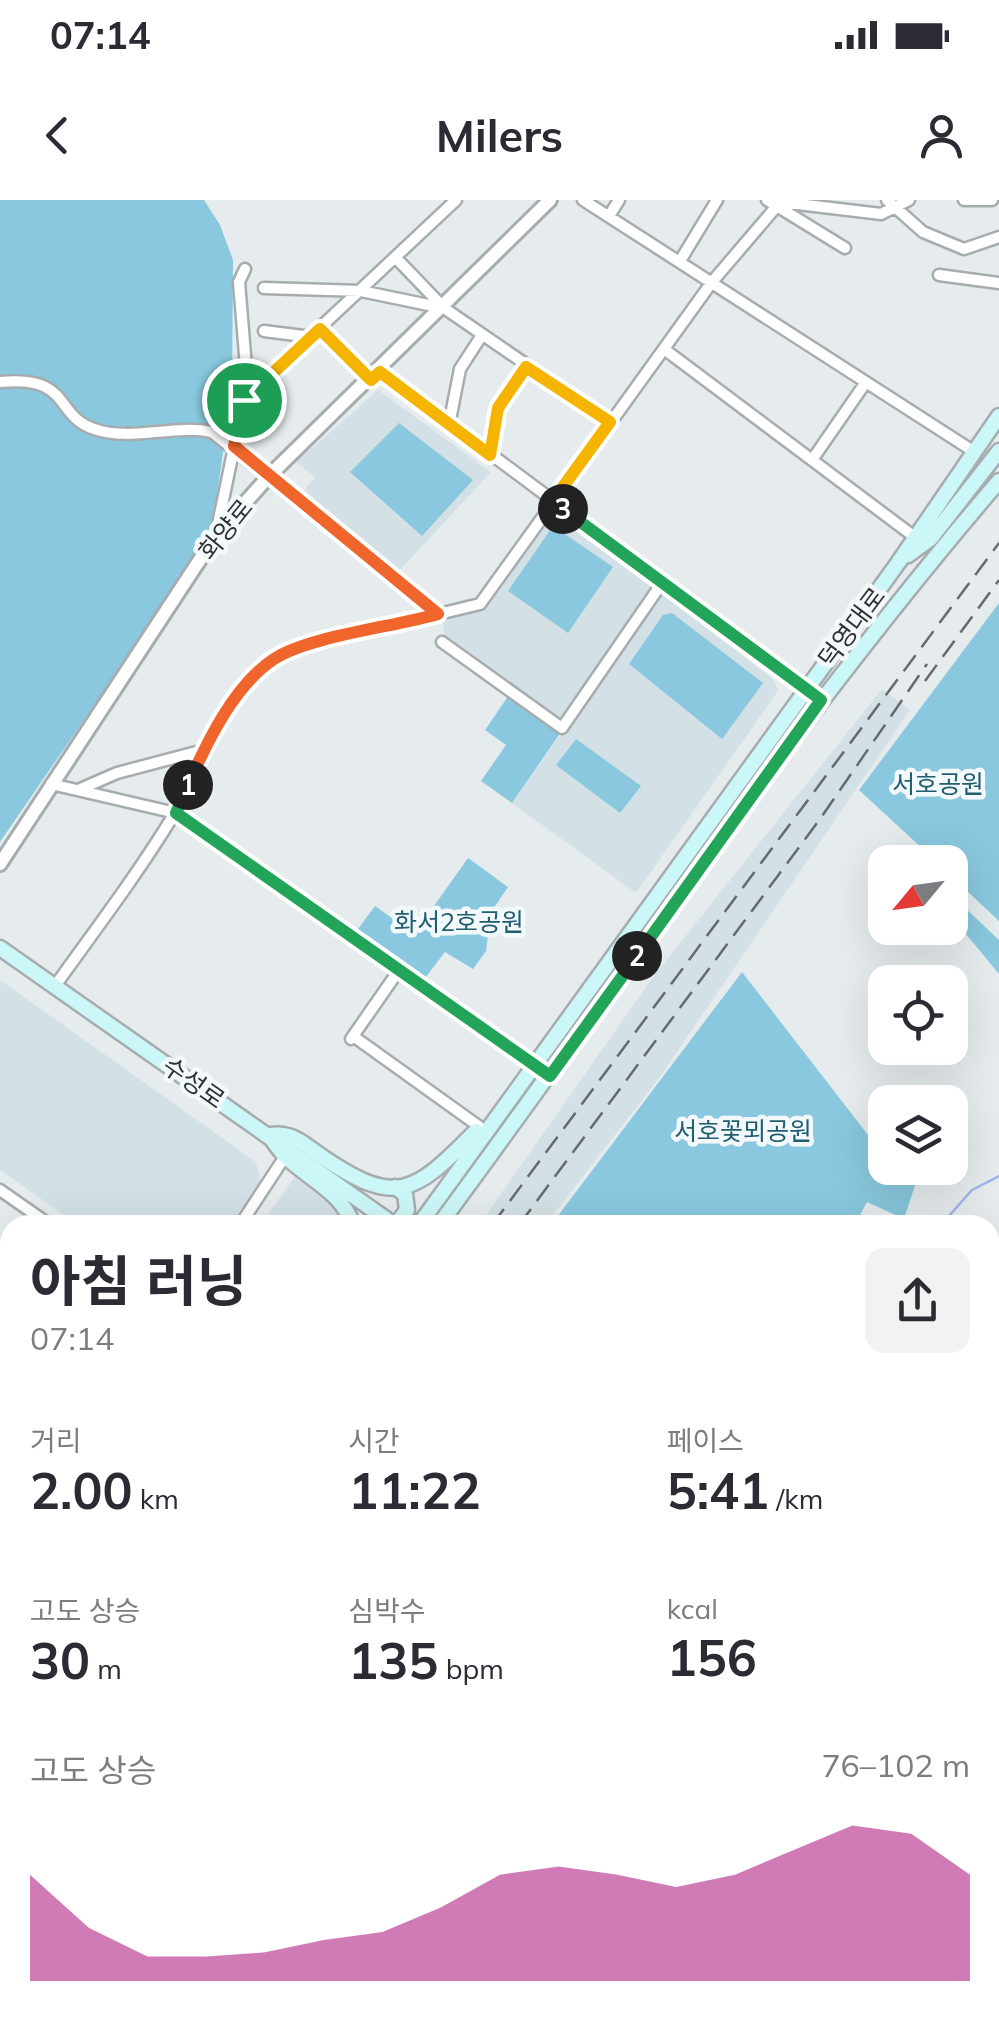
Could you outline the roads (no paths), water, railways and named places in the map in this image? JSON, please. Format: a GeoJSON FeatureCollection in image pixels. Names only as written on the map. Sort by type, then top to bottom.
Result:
{"type":"FeatureCollection","features":[{"type":"Feature","properties":{"kind":"main road"},"geometry":{"type":"LineString","coordinates":[[915,579],[923,538],[973,451],[999,416]]}},
{"type":"Feature","properties":{"kind":"main road"},"geometry":{"type":"LineString","coordinates":[[923,538],[999,450]]}},
{"type":"Feature","properties":{"kind":"main road","name":"덕영대로"},"geometry":{"type":"LineString","coordinates":[[446,1215],[821,700],[915,579],[999,481]]}},
{"type":"Feature","properties":{"kind":"main road","name":"덕영대로"},"geometry":{"type":"LineString","coordinates":[[482,1129],[804,688],[898,563],[923,538]]}},
{"type":"Feature","properties":{"kind":"main road","name":"수성로"},"geometry":{"type":"LineString","coordinates":[[0,948],[381,1215]]}},
{"type":"Feature","properties":{"kind":"main road"},"geometry":{"type":"LineString","coordinates":[[270,1134],[291,1134],[367,1186],[395,1187],[423,1179],[482,1129]]}},
{"type":"Feature","properties":{"kind":"main road"},"geometry":{"type":"LineString","coordinates":[[426,1215],[482,1129]]}},
{"type":"Feature","properties":{"kind":"main road"},"geometry":{"type":"LineString","coordinates":[[270,1134],[284,1158],[334,1193],[347,1215]]}},
{"type":"Feature","properties":{"kind":"main road"},"geometry":{"type":"LineString","coordinates":[[395,1187],[405,1194],[407,1210],[400,1215]]}},
{"type":"Feature","properties":{"kind":"street"},"geometry":{"type":"LineString","coordinates":[[244,400],[456,200]]}},
{"type":"Feature","properties":{"kind":"street"},"geometry":{"type":"LineString","coordinates":[[529,200],[546,204]]}},
{"type":"Feature","properties":{"kind":"street"},"geometry":{"type":"LineString","coordinates":[[583,200],[596,204],[608,216],[973,451]]}},
{"type":"Feature","properties":{"kind":"street"},"geometry":{"type":"LineString","coordinates":[[608,216],[619,200]]}},
{"type":"Feature","properties":{"kind":"street"},"geometry":{"type":"LineString","coordinates":[[680,262],[718,200]]}},
{"type":"Feature","properties":{"kind":"street"},"geometry":{"type":"LineString","coordinates":[[777,202],[882,214],[890,205],[910,200]]}},
{"type":"Feature","properties":{"kind":"street"},"geometry":{"type":"LineString","coordinates":[[964,200],[992,200]]}},
{"type":"Feature","properties":{"kind":"street"},"geometry":{"type":"LineString","coordinates":[[777,202],[845,248]]}},
{"type":"Feature","properties":{"kind":"street"},"geometry":{"type":"LineString","coordinates":[[55,986],[176,813],[204,750],[246,687],[272,660],[298,648],[480,604],[712,282],[777,202]]}},
{"type":"Feature","properties":{"kind":"street","name":"화양로"},"geometry":{"type":"LineString","coordinates":[[0,864],[216,535],[270,475],[546,204]]}},
{"type":"Feature","properties":{"kind":"street"},"geometry":{"type":"LineString","coordinates":[[890,205],[924,232],[964,249],[999,237]]}},
{"type":"Feature","properties":{"kind":"street"},"geometry":{"type":"LineString","coordinates":[[396,258],[444,308],[610,422]]}},
{"type":"Feature","properties":{"kind":"street"},"geometry":{"type":"LineString","coordinates":[[216,535],[244,400],[246,367],[239,292],[245,269]]}},
{"type":"Feature","properties":{"kind":"street"},"geometry":{"type":"LineString","coordinates":[[939,274],[999,283]]}},
{"type":"Feature","properties":{"kind":"street"},"geometry":{"type":"LineString","coordinates":[[264,288],[360,292],[444,308]]}},
{"type":"Feature","properties":{"kind":"street"},"geometry":{"type":"LineString","coordinates":[[264,331],[315,333],[490,455],[821,700]]}},
{"type":"Feature","properties":{"kind":"street"},"geometry":{"type":"LineString","coordinates":[[448,425],[460,369],[482,336]]}},
{"type":"Feature","properties":{"kind":"street"},"geometry":{"type":"LineString","coordinates":[[664,349],[923,538]]}},
{"type":"Feature","properties":{"kind":"street"},"geometry":{"type":"LineString","coordinates":[[490,455],[498,408],[526,367]]}},
{"type":"Feature","properties":{"kind":"street"},"geometry":{"type":"LineString","coordinates":[[0,382],[24,380],[51,390],[84,424],[94,429],[136,434],[193,428],[212,432],[438,614]]}},
{"type":"Feature","properties":{"kind":"street"},"geometry":{"type":"LineString","coordinates":[[812,460],[866,382]]}},
{"type":"Feature","properties":{"kind":"street"},"geometry":{"type":"LineString","coordinates":[[442,642],[562,728],[662,583]]}},
{"type":"Feature","properties":{"kind":"street"},"geometry":{"type":"LineString","coordinates":[[77,790],[118,773],[204,750]]}},
{"type":"Feature","properties":{"kind":"street"},"geometry":{"type":"LineString","coordinates":[[51,784],[176,813],[550,1076]]}},
{"type":"Feature","properties":{"kind":"street"},"geometry":{"type":"LineString","coordinates":[[399,970],[352,1038],[482,1129]]}},
{"type":"Feature","properties":{"kind":"street"},"geometry":{"type":"LineString","coordinates":[[247,1215],[284,1158]]}},
{"type":"Feature","properties":{"kind":"street"},"geometry":{"type":"LineString","coordinates":[[0,1190],[36,1215]]}},
{"type":"Feature","properties":{"kind":"waterway"},"geometry":{"type":"LineString","coordinates":[[950,1215],[972,1190],[999,1176]]}},
{"type":"Feature","properties":{"kind":"railway"},"geometry":{"type":"LineString","coordinates":[[499,1215],[999,543]]}},
{"type":"Feature","properties":{"kind":"railway"},"geometry":{"type":"LineString","coordinates":[[925,681],[999,580]]}},
{"type":"Feature","properties":{"kind":"railway"},"geometry":{"type":"LineString","coordinates":[[526,1215],[820,819],[927,664]]}},
{"type":"Feature","properties":{"kind":"park label","name":"서호공원"},"geometry":{"type":"Point","coordinates":[938,783]}},
{"type":"Feature","properties":{"kind":"park label","name":"화서2호공원"},"geometry":{"type":"Point","coordinates":[459,921]}},
{"type":"Feature","properties":{"kind":"park label","name":"서호꽃뫼공원"},"geometry":{"type":"Point","coordinates":[743,1130]}}]}
